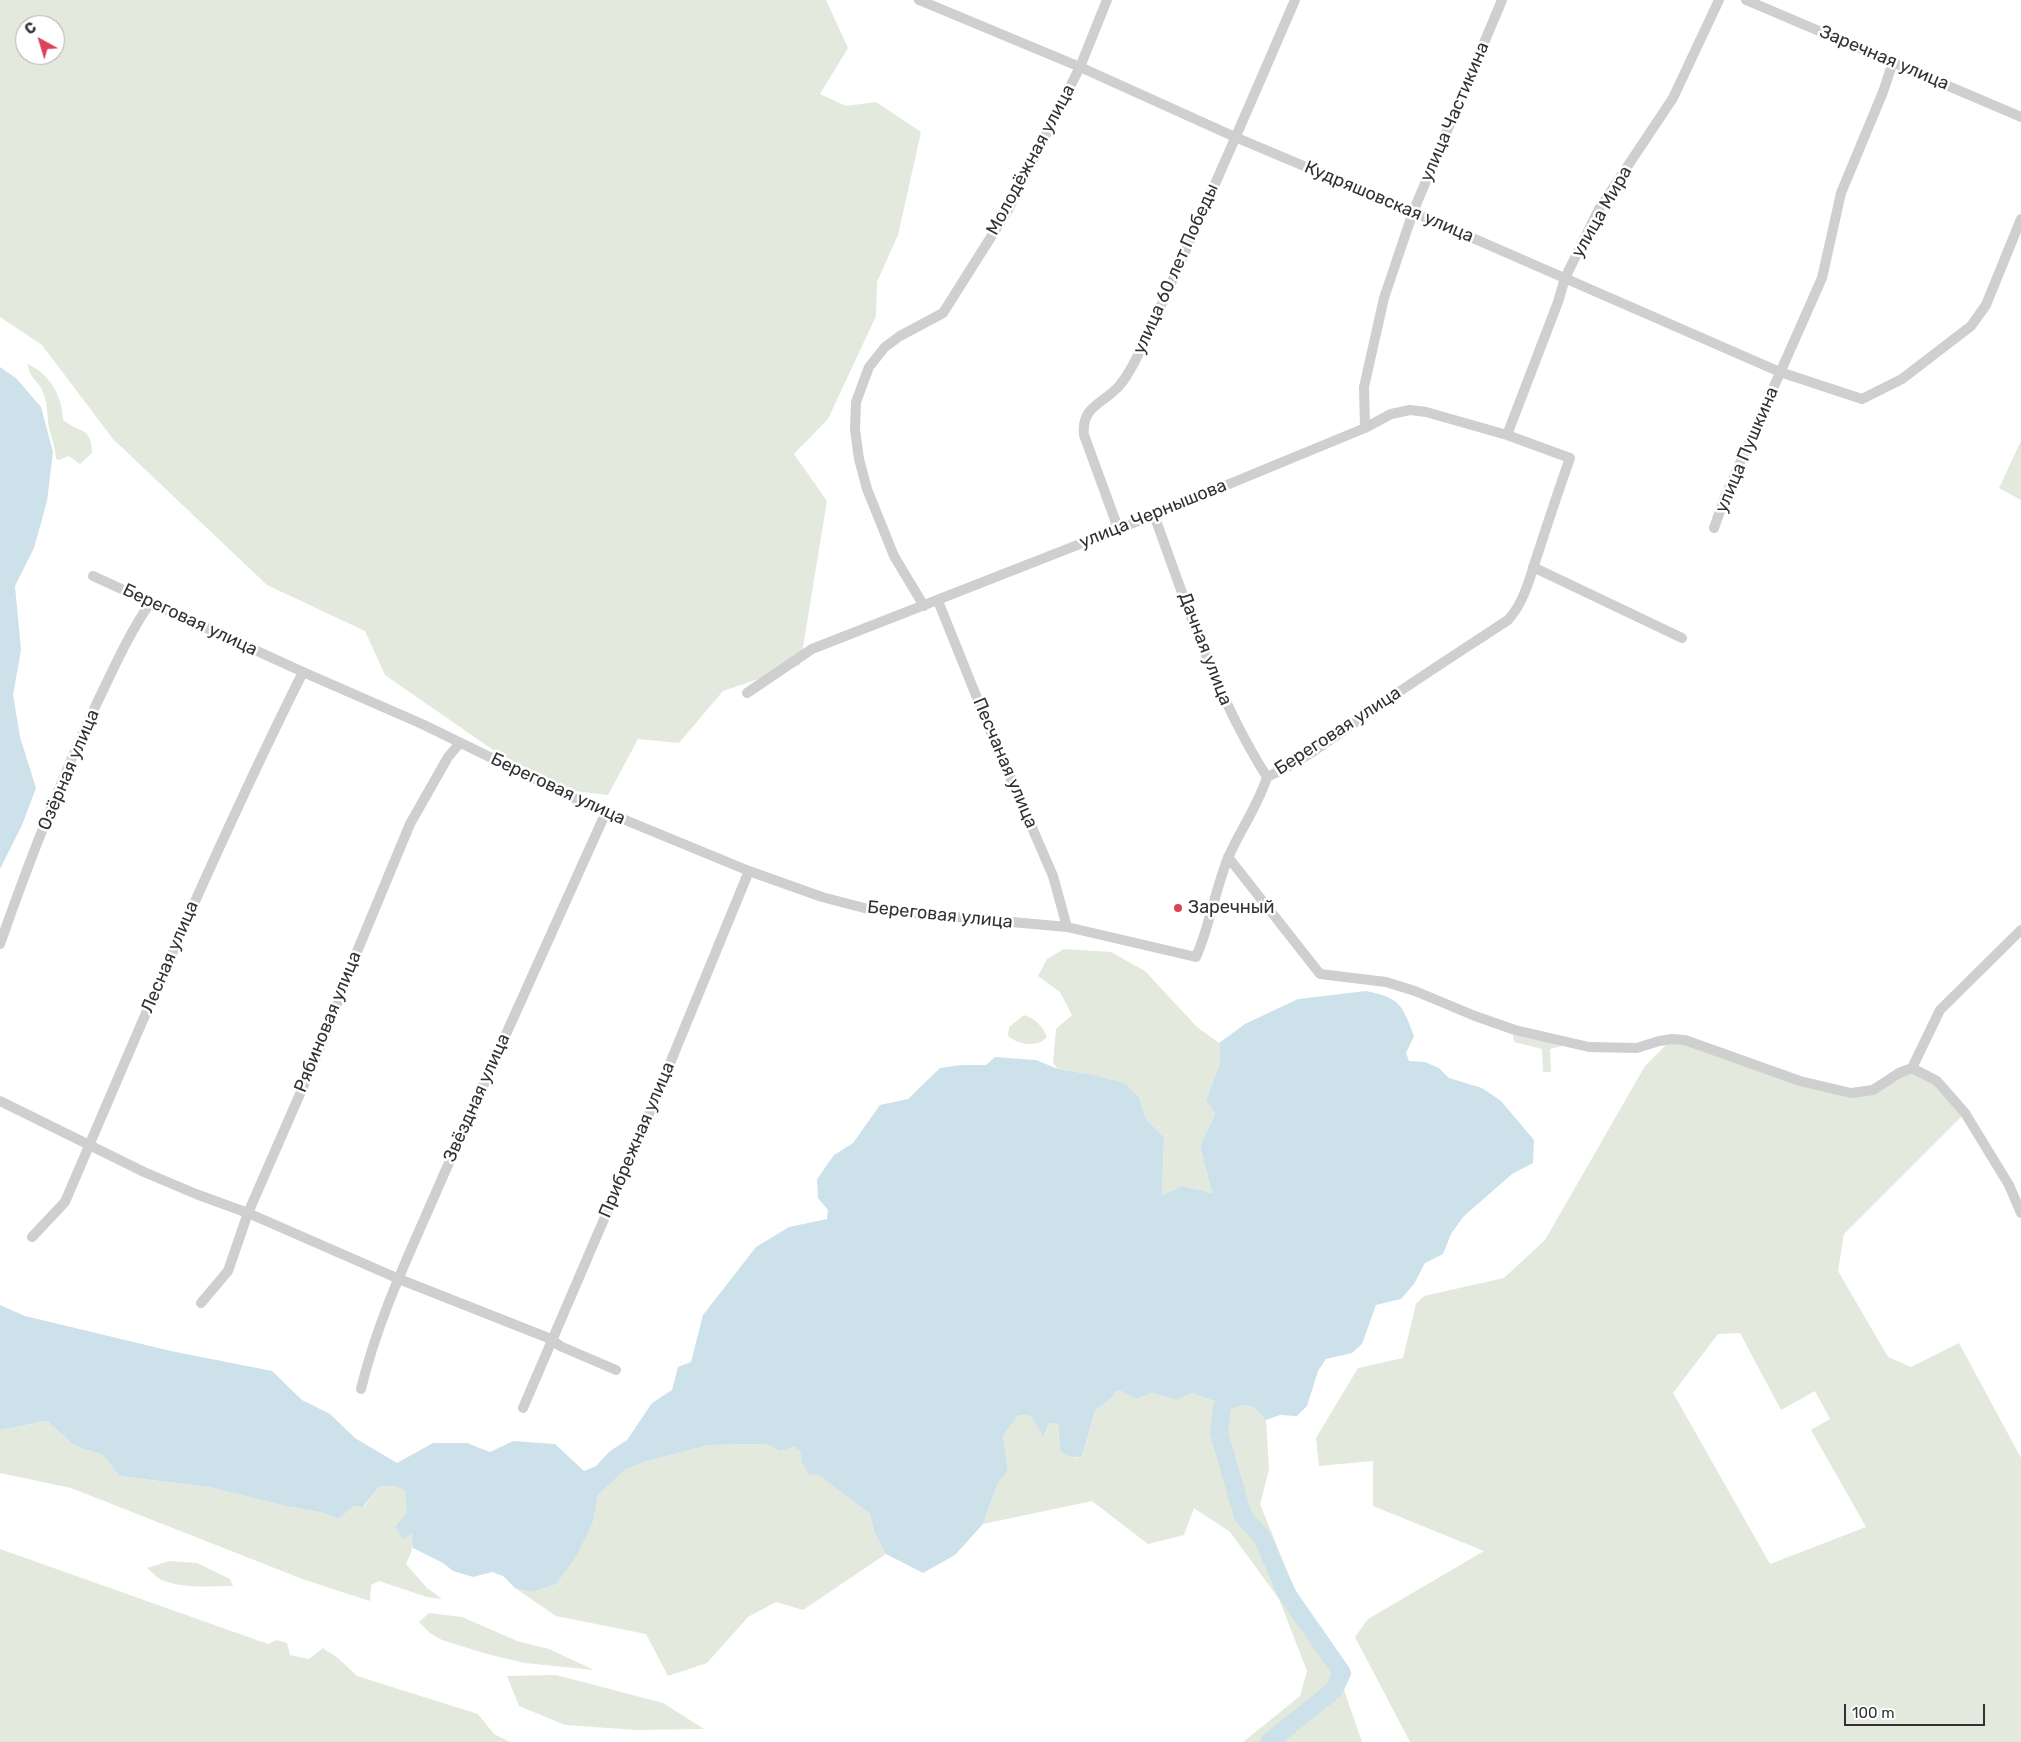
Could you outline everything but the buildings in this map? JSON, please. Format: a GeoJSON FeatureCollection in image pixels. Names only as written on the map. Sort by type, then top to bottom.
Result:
{"type":"FeatureCollection","features":[{"type":"Feature","properties":{"kind":"street","name":"Кудряшовская улица"},"geometry":{"type":"LineString","coordinates":[[919,0],[1080,67],[1235,138],[1414,212],[1780,372],[1862,399],[1902,379],[1971,326],[1986,305],[2021,219]]}},
{"type":"Feature","properties":{"kind":"street","name":"Молодёжная улица"},"geometry":{"type":"LineString","coordinates":[[924,606],[894,556],[867,489],[859,459],[855,430],[856,402],[869,367],[885,346],[943,313],[1008,210],[1080,67],[1107,0]]}},
{"type":"Feature","properties":{"kind":"street","name":"улица 60 лет Победы"},"geometry":{"type":"LineString","coordinates":[[1118,528],[1084,435],[1085,417],[1097,404],[1118,388],[1134,364],[1295,0]]}},
{"type":"Feature","properties":{"kind":"street","name":"улица Частикина"},"geometry":{"type":"LineString","coordinates":[[1365,428],[1364,387],[1384,298],[1414,212],[1502,0]]}},
{"type":"Feature","properties":{"kind":"street","name":"улица Мира"},"geometry":{"type":"LineString","coordinates":[[1507,435],[1558,302],[1565,278],[1599,209],[1673,98],[1719,0]]}},
{"type":"Feature","properties":{"kind":"street","name":"Заречная улица"},"geometry":{"type":"LineString","coordinates":[[1746,0],[2021,117]]}},
{"type":"Feature","properties":{"kind":"street","name":"улица Пушкина"},"geometry":{"type":"LineString","coordinates":[[1714,528],[1725,497],[1822,278],[1840,193],[1883,92],[1893,62]]}},
{"type":"Feature","properties":{"kind":"street","name":"улица Чернышова"},"geometry":{"type":"LineString","coordinates":[[748,693],[812,649],[1154,515],[1365,428],[1391,414],[1410,410],[1426,412],[1507,435],[1570,458]]}},
{"type":"Feature","properties":{"kind":"street","name":"Береговая улица"},"geometry":{"type":"LineString","coordinates":[[93,576],[422,724],[606,812],[749,871],[822,897],[868,909],[1068,927],[1196,957],[1204,939],[1219,882],[1228,858],[1263,791],[1267,777],[1308,755],[1508,620],[1520,602],[1570,458]]}},
{"type":"Feature","properties":{"kind":"street","name":"Дачная улица"},"geometry":{"type":"LineString","coordinates":[[1154,515],[1206,655],[1228,708],[1250,751],[1267,777]]}},
{"type":"Feature","properties":{"kind":"street"},"geometry":{"type":"LineString","coordinates":[[1533,567],[1682,638]]}},
{"type":"Feature","properties":{"kind":"street","name":"Песчаная улица"},"geometry":{"type":"LineString","coordinates":[[938,601],[994,740],[1053,876],[1068,927]]}},
{"type":"Feature","properties":{"kind":"street","name":"Озёрная улица"},"geometry":{"type":"LineString","coordinates":[[0,944],[21,884],[69,763],[131,631],[150,603]]}},
{"type":"Feature","properties":{"kind":"street","name":"Лесная улица"},"geometry":{"type":"LineString","coordinates":[[32,1237],[66,1202],[194,900],[252,774],[303,672]]}},
{"type":"Feature","properties":{"kind":"street","name":"Рябиновая улица"},"geometry":{"type":"LineString","coordinates":[[201,1303],[228,1271],[248,1214],[320,1048],[356,954],[410,824],[448,757],[460,743]]}},
{"type":"Feature","properties":{"kind":"street","name":"Звёздная улица"},"geometry":{"type":"LineString","coordinates":[[361,1389],[377,1334],[399,1279],[497,1053],[606,812]]}},
{"type":"Feature","properties":{"kind":"street"},"geometry":{"type":"LineString","coordinates":[[1228,858],[1320,974],[1386,982],[1515,1030],[1590,1046],[1637,1048],[1659,1040],[1685,1040],[1800,1081],[1851,1093],[1873,1090],[1899,1073],[1912,1068],[1940,1010],[2021,930]]}},
{"type":"Feature","properties":{"kind":"street","name":"Прибрежная улица"},"geometry":{"type":"LineString","coordinates":[[522,1408],[650,1112],[749,871]]}},
{"type":"Feature","properties":{"kind":"street"},"geometry":{"type":"LineString","coordinates":[[1912,1068],[1937,1081],[1965,1113],[2009,1185],[2021,1213]]}},
{"type":"Feature","properties":{"kind":"street"},"geometry":{"type":"LineString","coordinates":[[0,1101],[144,1172],[248,1214],[399,1279],[551,1339],[560,1346],[616,1370]]}},
{"type":"Feature","properties":{"kind":"shaded area"},"geometry":{"type":"Polygon","coordinates":[[[0,0],[826,0],[848,48],[820,94],[846,106],[876,102],[921,132],[898,235],[877,282],[876,316],[828,419],[794,454],[827,501],[800,665],[723,691],[679,743],[638,739],[608,795],[567,790],[496,752],[385,675],[365,631],[267,585],[113,439],[42,345],[0,317],[0,0]]]}},
{"type":"Feature","properties":{"kind":"shaded area"},"geometry":{"type":"Polygon","coordinates":[[[28,364],[43,374],[53,387],[60,402],[63,420],[87,434],[92,453],[80,464],[69,456],[59,460],[56,459],[44,395],[40,386],[29,372],[28,364]]]}},
{"type":"Feature","properties":{"kind":"shaded area"},"geometry":{"type":"Polygon","coordinates":[[[2021,441],[2021,500],[1999,488],[2021,441]]]}},
{"type":"Feature","properties":{"kind":"shaded area"},"geometry":{"type":"Polygon","coordinates":[[[1064,949],[1111,952],[1145,971],[1197,1027],[1219,1043],[1220,1063],[1206,1100],[1215,1114],[1200,1146],[1212,1193],[1182,1186],[1162,1195],[1164,1137],[1145,1118],[1139,1097],[1088,1074],[1058,1069],[1053,1063],[1056,1029],[1072,1015],[1060,992],[1038,976],[1047,959],[1064,949]]]}},
{"type":"Feature","properties":{"kind":"shaded area"},"geometry":{"type":"Polygon","coordinates":[[[1024,1015],[1038,1023],[1047,1037],[1038,1043],[1028,1044],[1017,1042],[1008,1036],[1009,1027],[1024,1015]]]}},
{"type":"Feature","properties":{"kind":"shaded area"},"geometry":{"type":"Polygon","coordinates":[[[1513,1034],[1567,1045],[1550,1049],[1551,1072],[1543,1072],[1542,1049],[1514,1042],[1513,1034]]]}},
{"type":"Feature","properties":{"kind":"shaded area"},"geometry":{"type":"Polygon","coordinates":[[[1672,1039],[1851,1093],[1873,1090],[1912,1068],[1937,1081],[1965,1113],[1844,1234],[1838,1271],[1888,1357],[1911,1367],[1959,1343],[2021,1458],[2021,1742],[1410,1742],[1355,1637],[1368,1619],[1484,1551],[1373,1506],[1373,1461],[1319,1466],[1316,1438],[1358,1368],[1403,1358],[1416,1304],[1424,1296],[1504,1278],[1545,1240],[1645,1066],[1672,1039]],[[1740,1333],[1718,1334],[1673,1393],[1770,1564],[1866,1527],[1811,1430],[1830,1419],[1815,1391],[1781,1410],[1740,1333]]]}},
{"type":"Feature","properties":{"kind":"shaded area"},"geometry":{"type":"Polygon","coordinates":[[[1121,1391],[1136,1399],[1152,1393],[1177,1400],[1192,1393],[1214,1401],[1222,1408],[1232,1409],[1242,1405],[1253,1407],[1266,1420],[1269,1470],[1260,1504],[1290,1578],[1311,1622],[1349,1670],[1343,1687],[1362,1742],[1243,1742],[1300,1696],[1307,1671],[1279,1599],[1230,1532],[1194,1508],[1184,1535],[1148,1544],[1092,1501],[983,1524],[997,1485],[1008,1470],[1003,1436],[1019,1415],[1031,1416],[1045,1436],[1049,1423],[1058,1424],[1060,1450],[1075,1458],[1082,1456],[1095,1411],[1113,1397],[1115,1392],[1121,1391]]]}},
{"type":"Feature","properties":{"kind":"shaded area"},"geometry":{"type":"Polygon","coordinates":[[[47,1421],[75,1446],[103,1455],[119,1476],[208,1487],[285,1506],[324,1513],[338,1519],[355,1506],[364,1507],[380,1486],[395,1486],[405,1491],[412,1530],[413,1544],[406,1564],[427,1588],[442,1599],[427,1597],[379,1581],[371,1585],[370,1601],[305,1580],[71,1488],[0,1473],[0,1430],[47,1421]]]}},
{"type":"Feature","properties":{"kind":"shaded area"},"geometry":{"type":"Polygon","coordinates":[[[765,1444],[780,1451],[794,1447],[800,1451],[801,1461],[870,1514],[874,1532],[886,1554],[803,1610],[776,1602],[748,1617],[707,1663],[668,1676],[646,1634],[556,1616],[515,1588],[531,1592],[593,1522],[598,1495],[625,1470],[644,1462],[709,1445],[765,1444]]]}},
{"type":"Feature","properties":{"kind":"shaded area"},"geometry":{"type":"Polygon","coordinates":[[[0,1549],[268,1644],[276,1640],[287,1643],[290,1655],[309,1659],[323,1648],[339,1659],[357,1676],[478,1714],[494,1734],[510,1742],[0,1742],[0,1549]]]}},
{"type":"Feature","properties":{"kind":"shaded area"},"geometry":{"type":"Polygon","coordinates":[[[169,1561],[197,1563],[230,1579],[233,1586],[179,1585],[160,1579],[147,1568],[169,1561]]]}},
{"type":"Feature","properties":{"kind":"shaded area"},"geometry":{"type":"Polygon","coordinates":[[[429,1613],[462,1617],[517,1641],[549,1649],[594,1670],[525,1663],[442,1640],[430,1633],[419,1622],[429,1613]]]}},
{"type":"Feature","properties":{"kind":"shaded area"},"geometry":{"type":"Polygon","coordinates":[[[556,1675],[663,1703],[704,1729],[637,1730],[565,1725],[519,1706],[507,1676],[556,1675]]]}},
{"type":"Feature","properties":{"kind":"water"},"geometry":{"type":"Polygon","coordinates":[[[0,367],[16,378],[41,407],[53,452],[47,501],[34,548],[15,586],[21,650],[13,695],[20,737],[36,788],[22,825],[0,869],[0,367]]]}},
{"type":"Feature","properties":{"kind":"water"},"geometry":{"type":"Polygon","coordinates":[[[1366,991],[1386,996],[1403,1010],[1414,1036],[1406,1053],[1409,1061],[1425,1062],[1439,1068],[1449,1078],[1482,1088],[1501,1101],[1534,1140],[1533,1163],[1512,1174],[1463,1217],[1451,1234],[1443,1254],[1425,1263],[1414,1284],[1401,1299],[1376,1305],[1362,1344],[1352,1353],[1326,1359],[1318,1371],[1307,1406],[1297,1416],[1280,1415],[1266,1420],[1253,1407],[1242,1405],[1232,1409],[1222,1408],[1214,1401],[1192,1393],[1177,1400],[1152,1393],[1136,1399],[1121,1391],[1115,1392],[1113,1397],[1095,1411],[1082,1456],[1073,1457],[1060,1450],[1058,1424],[1049,1423],[1044,1437],[1031,1416],[1019,1415],[1003,1436],[1008,1470],[997,1485],[983,1524],[955,1555],[923,1573],[886,1554],[874,1532],[870,1514],[819,1475],[809,1474],[801,1461],[800,1451],[794,1447],[780,1451],[765,1444],[709,1445],[644,1462],[625,1470],[598,1495],[593,1522],[577,1555],[556,1584],[531,1592],[515,1588],[503,1576],[492,1572],[473,1577],[453,1571],[443,1563],[413,1548],[412,1533],[404,1539],[395,1527],[407,1513],[405,1491],[395,1486],[380,1486],[363,1507],[355,1506],[338,1519],[324,1513],[285,1506],[208,1487],[119,1476],[103,1455],[75,1446],[47,1421],[0,1430],[0,1305],[25,1316],[171,1351],[272,1371],[302,1400],[330,1414],[355,1438],[397,1463],[433,1443],[467,1443],[490,1452],[513,1441],[555,1444],[584,1471],[596,1466],[610,1451],[627,1440],[652,1403],[672,1390],[678,1367],[691,1362],[703,1315],[756,1247],[789,1227],[827,1219],[828,1210],[818,1198],[817,1179],[834,1155],[853,1143],[880,1105],[908,1099],[940,1068],[961,1065],[986,1065],[995,1057],[1036,1060],[1058,1069],[1124,1083],[1139,1097],[1145,1118],[1164,1137],[1162,1195],[1182,1186],[1212,1193],[1200,1146],[1215,1114],[1206,1100],[1220,1063],[1219,1043],[1245,1024],[1298,999],[1366,991]]]}},
{"type":"Feature","properties":{"kind":"waterway"},"geometry":{"type":"LineString","coordinates":[[1222,1408],[1219,1433],[1243,1516],[1262,1537],[1287,1594],[1342,1673],[1334,1690],[1269,1742]]}},
{"type":"Feature","properties":{"kind":"place","name":"Заречный"},"geometry":{"type":"Point","coordinates":[1178,908]}}]}
